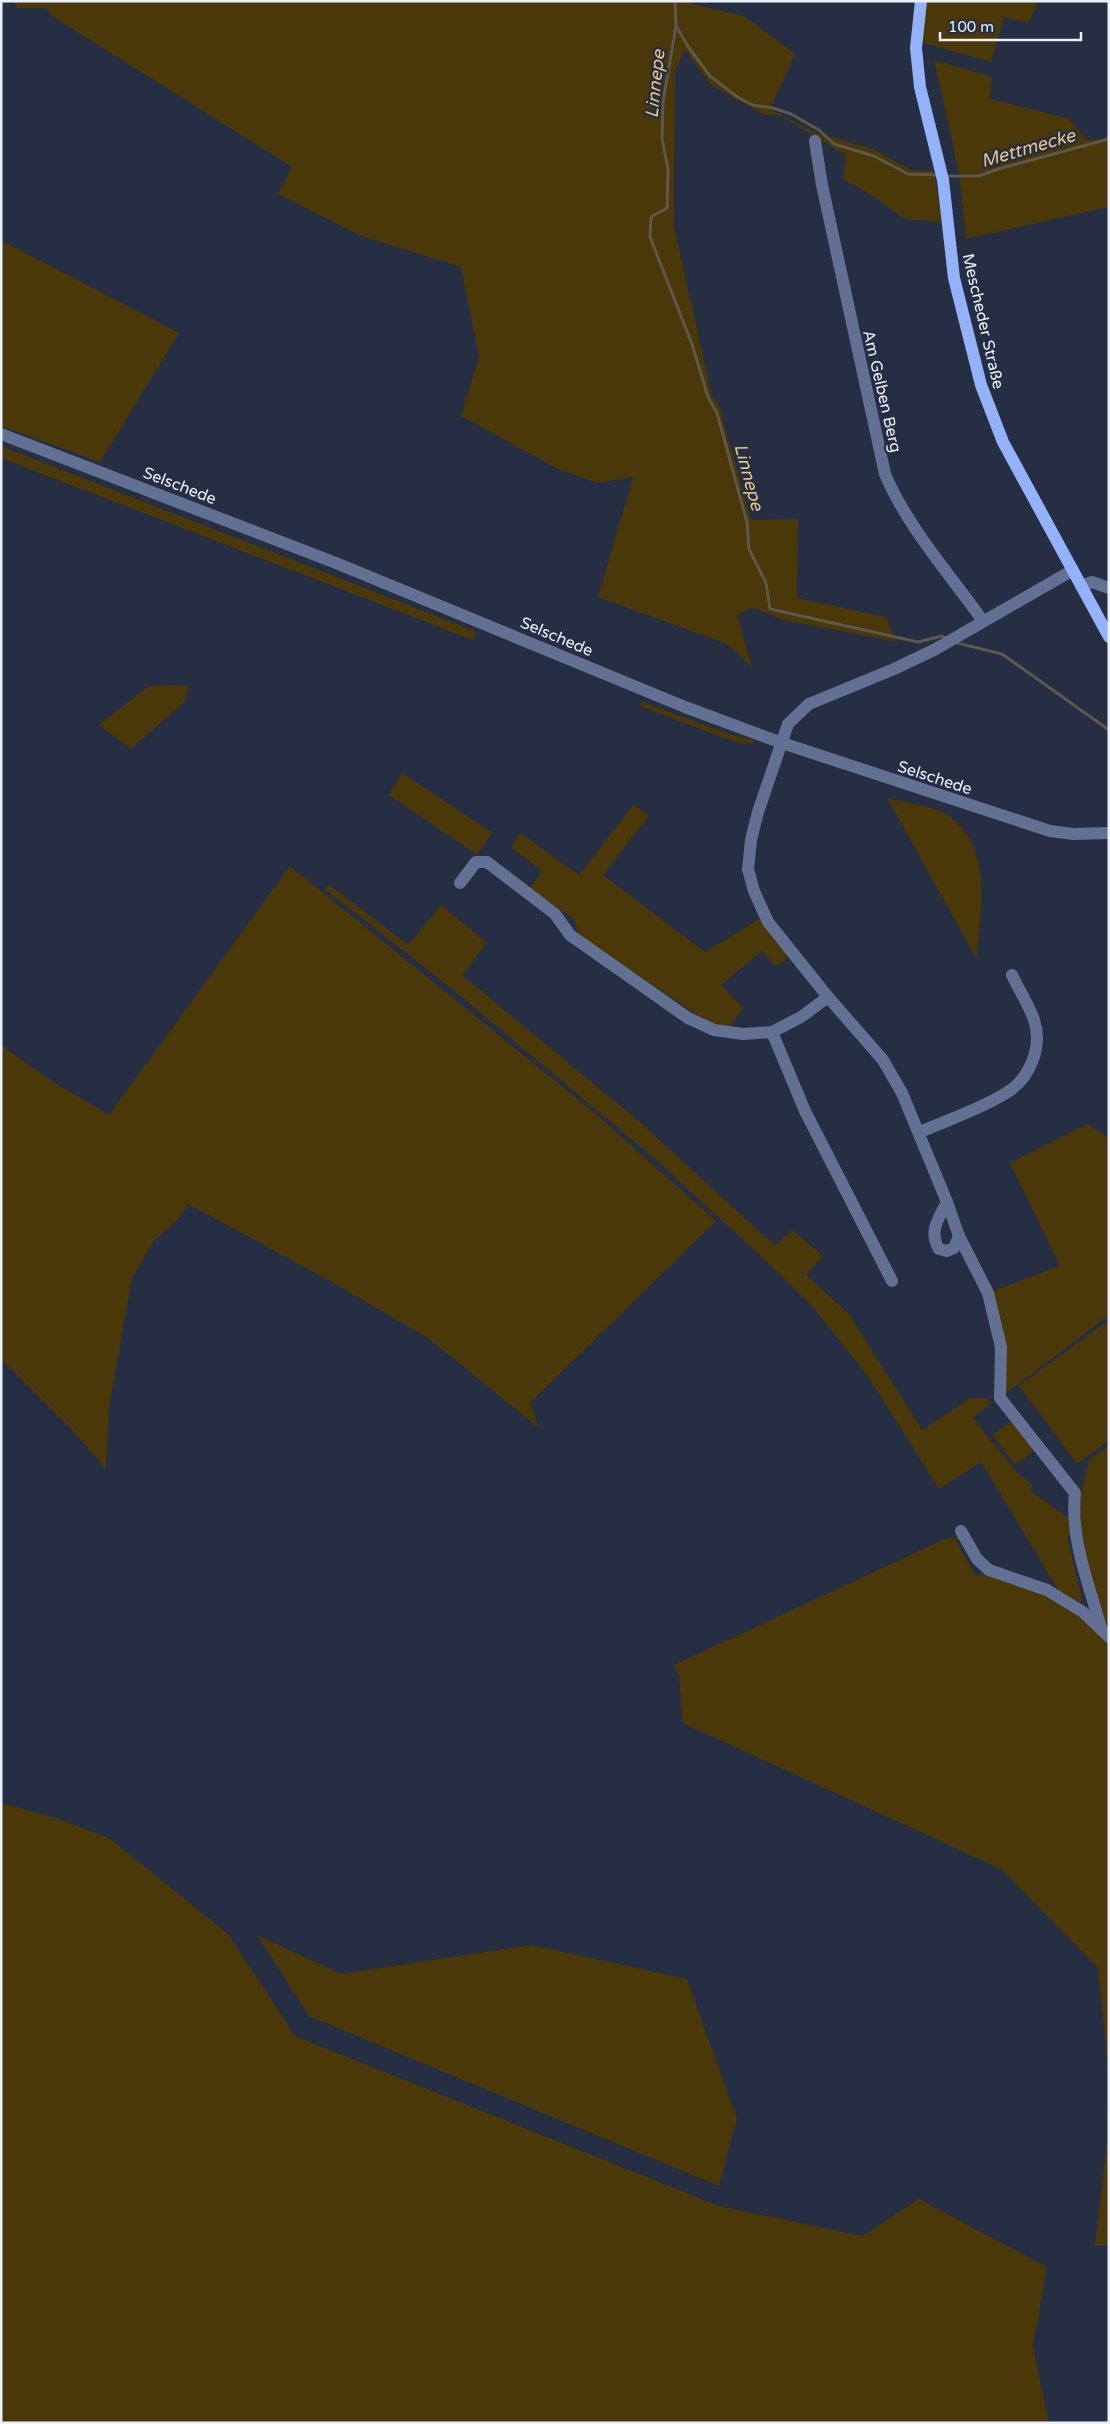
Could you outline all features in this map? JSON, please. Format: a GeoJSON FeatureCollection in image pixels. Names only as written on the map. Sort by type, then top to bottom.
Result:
{"type":"FeatureCollection","features":[{"type":"Feature","properties":{"kind":"main road","name":"Mescheder Straße"},"geometry":{"type":"LineString","coordinates":[[921,1],[916,41],[917,71],[942,175],[954,278],[986,401],[1003,442],[1109,637]]}},
{"type":"Feature","properties":{"kind":"street","name":"Am Gelben Berg"},"geometry":{"type":"LineString","coordinates":[[815,141],[824,194],[886,474],[902,509],[983,621]]}},
{"type":"Feature","properties":{"kind":"street","name":"Selschede"},"geometry":{"type":"LineString","coordinates":[[1,434],[336,563],[685,707],[782,743],[1050,831],[1073,834],[1109,832]]}},
{"type":"Feature","properties":{"kind":"street"},"geometry":{"type":"LineString","coordinates":[[1072,570],[938,647],[894,669],[809,704],[788,724],[758,812],[751,840],[748,869],[754,891],[768,922],[828,997],[883,1060],[902,1093],[920,1132],[959,1236],[988,1293],[1001,1346],[1000,1398],[1075,1493],[1073,1514],[1075,1533],[1105,1633]]}},
{"type":"Feature","properties":{"kind":"street"},"geometry":{"type":"LineString","coordinates":[[1081,586],[1092,582],[1109,588]]}},
{"type":"Feature","properties":{"kind":"street"},"geometry":{"type":"LineString","coordinates":[[460,883],[476,862],[487,862],[555,914],[570,935],[688,1018],[714,1030],[743,1034],[772,1032],[801,1017],[828,997]]}},
{"type":"Feature","properties":{"kind":"street"},"geometry":{"type":"LineString","coordinates":[[920,1132],[1008,1092],[1033,1061],[1038,1044],[1034,1021],[1012,975]]}},
{"type":"Feature","properties":{"kind":"street"},"geometry":{"type":"LineString","coordinates":[[772,1032],[805,1111],[892,1281]]}},
{"type":"Feature","properties":{"kind":"street"},"geometry":{"type":"LineString","coordinates":[[947,1202],[933,1230],[933,1240],[939,1249],[947,1251],[954,1248],[959,1236]]}},
{"type":"Feature","properties":{"kind":"street"},"geometry":{"type":"LineString","coordinates":[[961,1531],[977,1559],[989,1570],[1047,1590],[1083,1612],[1105,1633]]}},
{"type":"Feature","properties":{"kind":"shaded area"},"geometry":{"type":"Polygon","coordinates":[[[13,1],[692,1],[692,4],[744,16],[795,54],[770,109],[814,132],[873,149],[911,170],[934,171],[942,222],[904,219],[876,198],[843,179],[846,155],[781,116],[762,114],[710,84],[685,50],[675,71],[674,227],[712,396],[719,405],[751,520],[798,519],[797,598],[886,617],[897,642],[784,620],[753,608],[737,615],[752,667],[727,644],[598,597],[633,477],[598,483],[558,469],[461,416],[479,356],[461,267],[359,235],[278,194],[292,167],[52,16],[46,8],[18,8],[13,1]]]}},
{"type":"Feature","properties":{"kind":"shaded area"},"geometry":{"type":"Polygon","coordinates":[[[926,1],[1039,1],[1028,23],[1004,17],[991,62],[921,42],[926,1]]]}},
{"type":"Feature","properties":{"kind":"shaded area"},"geometry":{"type":"Polygon","coordinates":[[[934,60],[992,77],[990,99],[1070,119],[1086,140],[1105,138],[1109,135],[1109,207],[966,239],[959,172],[934,60]]]}},
{"type":"Feature","properties":{"kind":"shaded area"},"geometry":{"type":"Polygon","coordinates":[[[1,240],[179,333],[100,462],[1,426],[1,240]]]}},
{"type":"Feature","properties":{"kind":"shaded area"},"geometry":{"type":"Polygon","coordinates":[[[1,446],[477,632],[473,640],[1,458],[1,446]]]}},
{"type":"Feature","properties":{"kind":"shaded area"},"geometry":{"type":"Polygon","coordinates":[[[188,685],[185,701],[131,749],[99,725],[149,686],[188,685]]]}},
{"type":"Feature","properties":{"kind":"shaded area"},"geometry":{"type":"Polygon","coordinates":[[[643,702],[729,734],[753,740],[753,744],[735,742],[640,706],[643,702]]]}},
{"type":"Feature","properties":{"kind":"shaded area"},"geometry":{"type":"Polygon","coordinates":[[[402,773],[492,833],[477,855],[389,795],[402,773]]]}},
{"type":"Feature","properties":{"kind":"shaded area"},"geometry":{"type":"Polygon","coordinates":[[[887,798],[941,811],[962,827],[972,843],[978,861],[981,881],[977,960],[887,798]]]}},
{"type":"Feature","properties":{"kind":"shaded area"},"geometry":{"type":"Polygon","coordinates":[[[634,804],[649,816],[603,875],[705,952],[761,918],[789,957],[775,967],[762,951],[721,985],[743,1008],[729,1027],[712,1025],[579,935],[574,919],[530,888],[542,871],[511,847],[520,833],[579,875],[634,804]]]}},
{"type":"Feature","properties":{"kind":"shaded area"},"geometry":{"type":"Polygon","coordinates":[[[290,866],[591,1110],[716,1221],[530,1403],[539,1428],[428,1338],[330,1281],[188,1204],[180,1217],[154,1241],[132,1278],[109,1408],[106,1469],[71,1429],[1,1359],[1,1045],[50,1080],[109,1115],[290,866]]]}},
{"type":"Feature","properties":{"kind":"shaded area"},"geometry":{"type":"Polygon","coordinates":[[[330,885],[408,945],[441,905],[487,943],[462,975],[642,1124],[775,1246],[792,1230],[823,1256],[806,1275],[849,1314],[922,1430],[971,1398],[987,1398],[990,1404],[973,1418],[1015,1470],[1033,1486],[1030,1491],[1070,1519],[1074,1535],[1067,1536],[1083,1603],[1060,1593],[981,1462],[939,1489],[867,1375],[811,1305],[763,1258],[655,1159],[451,988],[325,889],[330,885]]]}},
{"type":"Feature","properties":{"kind":"shaded area"},"geometry":{"type":"Polygon","coordinates":[[[1088,1124],[1109,1138],[1109,1315],[1004,1395],[991,1292],[1060,1266],[1010,1163],[1088,1124]]]}},
{"type":"Feature","properties":{"kind":"shaded area"},"geometry":{"type":"Polygon","coordinates":[[[1109,1320],[1109,1440],[1077,1464],[1019,1386],[1109,1320]]]}},
{"type":"Feature","properties":{"kind":"shaded area"},"geometry":{"type":"Polygon","coordinates":[[[1011,1421],[1034,1451],[1015,1465],[993,1435],[1011,1421]]]}},
{"type":"Feature","properties":{"kind":"shaded area"},"geometry":{"type":"Polygon","coordinates":[[[1109,1445],[1109,1634],[1087,1562],[1076,1516],[1089,1460],[1109,1445]]]}},
{"type":"Feature","properties":{"kind":"shaded area"},"geometry":{"type":"Polygon","coordinates":[[[962,1538],[956,1541],[976,1576],[981,1574],[1035,1587],[1078,1611],[1109,1643],[1109,2245],[1095,2246],[1107,2140],[1108,2070],[1098,1968],[1001,1869],[683,1723],[679,1675],[674,1665],[945,1539],[962,1538]]]}},
{"type":"Feature","properties":{"kind":"shaded area"},"geometry":{"type":"Polygon","coordinates":[[[1,1803],[56,1818],[109,1838],[228,1934],[295,2036],[719,2206],[862,2236],[919,2199],[1047,2267],[1033,2347],[1049,2423],[1,2423],[1,1803]]]}},
{"type":"Feature","properties":{"kind":"shaded area"},"geometry":{"type":"Polygon","coordinates":[[[257,1935],[341,1974],[531,1945],[687,1979],[737,2119],[719,2186],[309,2016],[257,1935]]]}},
{"type":"Feature","properties":{"kind":"waterway","name":"Linnepe"},"geometry":{"type":"LineString","coordinates":[[675,1],[676,26],[663,102],[662,139],[668,169],[667,208],[651,217],[650,237],[692,344],[708,397],[717,413],[747,522],[749,549],[766,583],[770,609],[918,642],[942,636],[946,638]]}},
{"type":"Feature","properties":{"kind":"waterway","name":"Mettmecke"},"geometry":{"type":"LineString","coordinates":[[676,26],[689,48],[710,76],[739,98],[753,105],[773,108],[791,114],[819,130],[834,144],[874,156],[908,174],[939,175]]}},
{"type":"Feature","properties":{"kind":"waterway","name":"Mettmecke"},"geometry":{"type":"LineString","coordinates":[[945,176],[979,176],[998,169],[1109,139]]}},
{"type":"Feature","properties":{"kind":"waterway","name":"Linnepe"},"geometry":{"type":"LineString","coordinates":[[953,642],[1002,654],[1109,730]]}}]}
